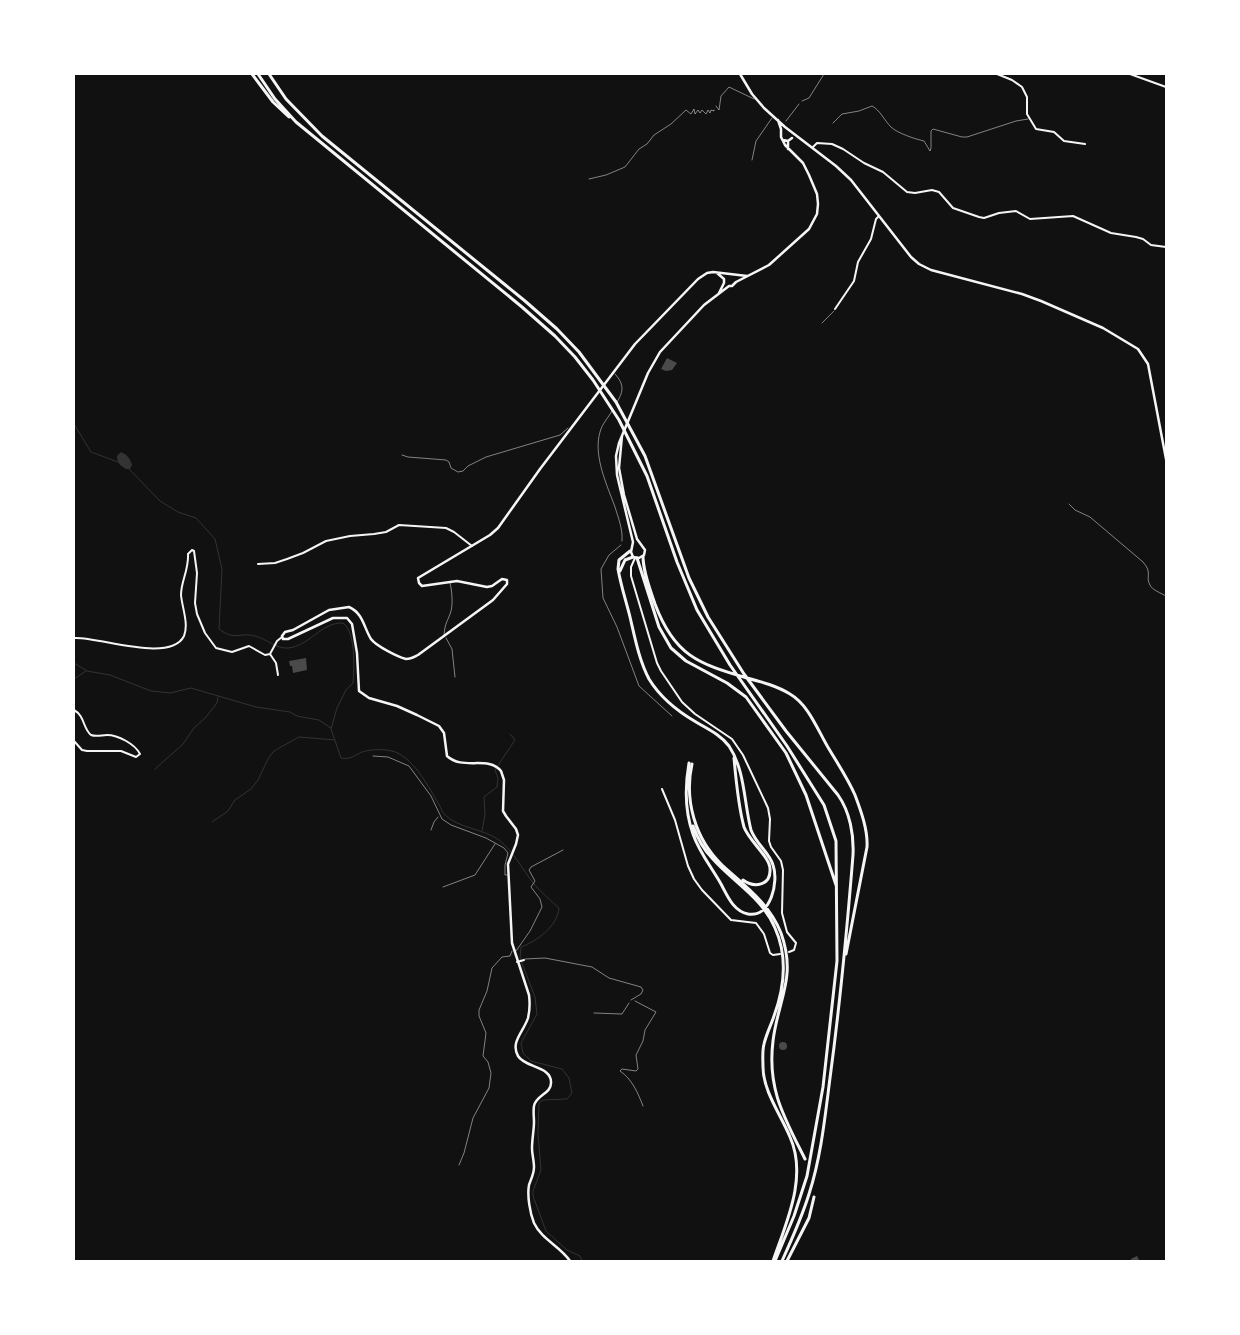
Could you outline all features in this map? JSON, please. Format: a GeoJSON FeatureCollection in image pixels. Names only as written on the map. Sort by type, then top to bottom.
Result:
{"type":"FeatureCollection","features":[{"type":"Feature","properties":{"kind":"highway"},"geometry":{"type":"LineString","coordinates":[[252,74],[278,108],[522,307],[565,347],[584,368],[612,407],[631,441],[643,467],[692,600],[708,630],[730,665],[787,746],[826,810],[836,844],[838,933],[836,973],[814,1142],[803,1191],[792,1223],[774,1261]]}},
{"type":"Feature","properties":{"kind":"highway"},"geometry":{"type":"LineString","coordinates":[[258,74],[275,99],[296,122]]}},
{"type":"Feature","properties":{"kind":"highway"},"geometry":{"type":"LineString","coordinates":[[269,74],[286,99],[322,136],[525,301],[570,342],[609,391],[628,422],[645,456],[694,590],[715,630],[793,742],[838,795],[845,807],[853,832],[854,844],[844,967],[831,1070],[817,1161],[804,1207],[782,1261]]}},
{"type":"Feature","properties":{"kind":"highway"},"geometry":{"type":"LineString","coordinates":[[630,551],[619,560],[619,574],[639,654],[650,681],[663,698],[686,716],[719,736],[730,747],[739,769],[753,835],[774,867],[772,896],[770,901],[765,908],[755,914],[739,911],[734,906],[696,842],[691,828],[686,788],[691,764],[690,792],[696,823],[708,848],[760,901],[770,914],[783,940],[788,970],[784,996],[773,1040],[773,1082],[782,1114],[805,1159]]}},
{"type":"Feature","properties":{"kind":"highway"},"geometry":{"type":"LineString","coordinates":[[643,556],[646,574],[657,608],[665,626],[678,645],[700,662],[719,670],[771,685],[796,698],[809,714],[853,792],[867,834],[867,847],[844,967]]}},
{"type":"Feature","properties":{"kind":"highway"},"geometry":{"type":"LineString","coordinates":[[619,574],[625,560],[635,558],[659,626],[671,648],[686,661],[727,683],[746,698],[786,753],[809,802],[837,888]]}},
{"type":"Feature","properties":{"kind":"highway"},"geometry":{"type":"LineString","coordinates":[[730,871],[747,883],[759,885],[768,878],[770,869],[767,860],[752,842],[744,827],[734,754]]}},
{"type":"Feature","properties":{"kind":"highway"},"geometry":{"type":"LineString","coordinates":[[689,816],[707,853],[760,901]]}},
{"type":"Feature","properties":{"kind":"highway"},"geometry":{"type":"LineString","coordinates":[[770,914],[780,942],[784,961],[784,974],[782,994],[763,1045],[762,1075],[793,1142],[797,1167],[795,1191],[774,1261]]}},
{"type":"Feature","properties":{"kind":"highway"},"geometry":{"type":"LineString","coordinates":[[787,1261],[809,1218],[814,1197]]}},
{"type":"Feature","properties":{"kind":"main road"},"geometry":{"type":"LineString","coordinates":[[740,74],[756,98],[773,116],[851,180],[918,264],[1022,294],[1103,328],[1138,349],[1148,364],[1166,460]]}},
{"type":"Feature","properties":{"kind":"main road"},"geometry":{"type":"LineString","coordinates":[[622,436],[619,468],[621,481],[635,535],[645,550],[643,556],[635,558],[630,551],[633,545],[617,476],[617,451],[622,436],[644,381],[657,356],[694,314],[728,286],[732,286],[747,276],[762,270],[782,254],[809,229],[817,214],[817,194],[803,163],[789,151],[781,137],[782,131],[778,120]]}},
{"type":"Feature","properties":{"kind":"main road"},"geometry":{"type":"LineString","coordinates":[[782,131],[788,129]]}},
{"type":"Feature","properties":{"kind":"main road"},"geometry":{"type":"LineString","coordinates":[[792,132],[792,138]]}},
{"type":"Feature","properties":{"kind":"main road"},"geometry":{"type":"LineString","coordinates":[[783,140],[801,139]]}},
{"type":"Feature","properties":{"kind":"main road"},"geometry":{"type":"LineString","coordinates":[[788,141],[789,151]]}},
{"type":"Feature","properties":{"kind":"main road"},"geometry":{"type":"LineString","coordinates":[[570,1261],[544,1237],[534,1222],[528,1192],[534,1170],[532,1149],[534,1108],[537,1099],[549,1090],[552,1081],[546,1072],[522,1061],[516,1050],[516,1040],[527,1020],[530,1004],[514,951],[508,864],[518,840],[518,832],[504,813],[503,776],[496,766],[454,761],[447,756],[444,733],[439,726],[410,712],[364,696],[358,687],[357,653],[352,624],[347,618],[334,618],[288,638],[283,639],[282,637],[285,632],[293,630],[324,613],[345,607],[352,608],[358,613],[374,643],[407,659],[414,657],[493,600],[508,582],[506,579],[502,579],[487,587],[450,581],[425,586],[420,585],[418,581],[420,577],[490,535],[498,528],[635,344],[698,279],[707,273],[716,272],[734,276],[747,276]]}},
{"type":"Feature","properties":{"kind":"main road"},"geometry":{"type":"LineString","coordinates":[[716,272],[728,286]]}},
{"type":"Feature","properties":{"kind":"main road"},"geometry":{"type":"LineString","coordinates":[[719,293],[728,275]]}},
{"type":"Feature","properties":{"kind":"main road"},"geometry":{"type":"LineString","coordinates":[[734,276],[736,282]]}},
{"type":"Feature","properties":{"kind":"main road"},"geometry":{"type":"LineString","coordinates":[[633,545],[640,544]]}},
{"type":"Feature","properties":{"kind":"street"},"geometry":{"type":"LineString","coordinates":[[997,74],[1012,80],[1022,87],[1027,97],[1026,112],[1038,130],[1054,132],[1064,141],[1085,144]]}},
{"type":"Feature","properties":{"kind":"street"},"geometry":{"type":"LineString","coordinates":[[1130,74],[1166,87]]}},
{"type":"Feature","properties":{"kind":"street"},"geometry":{"type":"LineString","coordinates":[[812,147],[817,143],[832,144],[883,172],[907,192],[915,193],[932,190],[939,192],[954,208],[978,217],[984,218],[998,212],[1016,211],[1030,219],[1073,216],[1111,233],[1136,237],[1152,245],[1166,247]]}},
{"type":"Feature","properties":{"kind":"street"},"geometry":{"type":"LineString","coordinates":[[835,310],[854,281],[858,262],[871,239],[876,219],[879,216]]}},
{"type":"Feature","properties":{"kind":"street"},"geometry":{"type":"LineString","coordinates":[[258,564],[275,563],[303,553],[326,541],[386,532],[399,525],[446,528],[472,546]]}},
{"type":"Feature","properties":{"kind":"street"},"geometry":{"type":"LineString","coordinates":[[74,638],[93,638],[125,646],[147,648],[172,646],[181,640],[184,635],[185,625],[182,589],[188,568],[188,554],[192,550],[194,551],[197,573],[196,610],[205,633],[216,648],[232,652],[249,646],[263,655],[270,653],[277,641],[282,637]]}},
{"type":"Feature","properties":{"kind":"street"},"geometry":{"type":"LineString","coordinates":[[635,558],[631,567],[631,576],[659,667],[675,692],[694,714],[727,734],[739,747],[768,808],[770,819],[769,841],[782,865],[782,913],[787,932],[796,943],[794,950],[789,952]]}},
{"type":"Feature","properties":{"kind":"street"},"geometry":{"type":"LineString","coordinates":[[270,653],[276,663],[278,675]]}},
{"type":"Feature","properties":{"kind":"street"},"geometry":{"type":"LineString","coordinates":[[74,710],[82,717],[90,733],[94,736],[113,736],[128,743],[139,751],[140,754],[136,757],[121,751],[87,751],[82,750],[74,741]]}},
{"type":"Feature","properties":{"kind":"street"},"geometry":{"type":"LineString","coordinates":[[662,789],[675,820],[688,866],[702,890],[731,920],[756,923],[764,934],[770,953],[773,955],[780,954]]}},
{"type":"Feature","properties":{"kind":"street"},"geometry":{"type":"LineString","coordinates":[[518,961],[524,960]]}},
{"type":"Feature","properties":{"kind":"lane"},"geometry":{"type":"LineString","coordinates":[[802,101],[809,98],[824,74]]}},
{"type":"Feature","properties":{"kind":"lane"},"geometry":{"type":"LineString","coordinates":[[716,106],[719,110],[722,94],[729,87],[752,99],[756,98]]}},
{"type":"Feature","properties":{"kind":"lane"},"geometry":{"type":"LineString","coordinates":[[834,123],[842,114],[872,106],[877,109],[891,127],[915,140],[924,141],[930,151],[931,131],[933,129],[967,137],[1029,118]]}},
{"type":"Feature","properties":{"kind":"lane"},"geometry":{"type":"LineString","coordinates":[[752,160],[756,141],[773,116]]}},
{"type":"Feature","properties":{"kind":"lane"},"geometry":{"type":"LineString","coordinates":[[822,323],[835,310]]}},
{"type":"Feature","properties":{"kind":"lane"},"geometry":{"type":"LineString","coordinates":[[613,372],[623,385],[623,391],[600,431],[598,442],[601,468],[617,514],[622,540]]}},
{"type":"Feature","properties":{"kind":"lane"},"geometry":{"type":"LineString","coordinates":[[402,455],[408,458],[446,460],[451,468],[460,472],[486,457],[560,435],[567,428],[572,428]]}},
{"type":"Feature","properties":{"kind":"lane"},"geometry":{"type":"LineString","coordinates":[[450,581],[452,590],[451,610],[445,625],[444,636],[452,649],[455,677]]}},
{"type":"Feature","properties":{"kind":"lane"},"geometry":{"type":"LineString","coordinates":[[373,756],[388,757],[409,766],[431,796],[439,816],[451,824],[496,844],[508,853],[505,864],[506,875],[508,875]]}},
{"type":"Feature","properties":{"kind":"lane"},"geometry":{"type":"LineString","coordinates":[[431,830],[436,818],[439,816]]}},
{"type":"Feature","properties":{"kind":"lane"},"geometry":{"type":"LineString","coordinates":[[443,887],[475,875],[496,844]]}},
{"type":"Feature","properties":{"kind":"lane"},"geometry":{"type":"LineString","coordinates":[[459,1165],[473,1118],[485,1098],[491,1079],[490,1067],[483,1056],[486,1033],[480,1016],[480,1010],[487,991],[492,968],[502,957],[510,956],[524,941],[542,907],[540,899],[531,888],[535,880],[530,874],[530,869],[563,850]]}},
{"type":"Feature","properties":{"kind":"lane"},"geometry":{"type":"LineString","coordinates":[[524,960],[545,958],[592,967],[609,978],[641,987],[643,990],[641,994],[631,1000]]}},
{"type":"Feature","properties":{"kind":"path"},"geometry":{"type":"LineString","coordinates":[[784,125],[802,101]]}},
{"type":"Feature","properties":{"kind":"path"},"geometry":{"type":"LineString","coordinates":[[589,179],[606,176],[625,167],[639,149],[686,110],[691,114],[694,109],[695,114],[697,111],[700,113],[702,110],[706,114],[708,110],[710,113],[711,110],[714,111],[716,106]]}},
{"type":"Feature","properties":{"kind":"path"},"geometry":{"type":"LineString","coordinates":[[1069,504],[1075,510],[1090,517],[1143,562],[1149,572],[1150,586],[1166,596]]}},
{"type":"Feature","properties":{"kind":"path"},"geometry":{"type":"LineString","coordinates":[[622,540],[621,546],[609,555],[601,569],[603,598],[617,627],[639,686],[672,716]]}},
{"type":"Feature","properties":{"kind":"path"},"geometry":{"type":"LineString","coordinates":[[594,1012],[622,1014],[631,1000],[656,1012],[644,1030],[643,1042],[636,1055],[638,1069],[636,1071],[622,1069],[620,1071],[626,1075],[637,1091],[643,1106]]}},
{"type":"Feature","properties":{"kind":"shaded area"},"geometry":{"type":"Polygon","coordinates":[[[121,452],[130,460],[132,465],[130,469],[124,468],[118,462],[117,456],[121,452]]]}},
{"type":"Feature","properties":{"kind":"building"},"geometry":{"type":"Polygon","coordinates":[[[667,358],[677,363],[672,370],[666,371],[661,369],[667,358]]]}},
{"type":"Feature","properties":{"kind":"building"},"geometry":{"type":"Polygon","coordinates":[[[306,658],[307,670],[293,673],[289,661],[306,658]]]}},
{"type":"Feature","properties":{"kind":"building"},"geometry":{"type":"Polygon","coordinates":[[[783,1042],[787,1046],[783,1050],[779,1046],[783,1042]]]}},
{"type":"Feature","properties":{"kind":"building"},"geometry":{"type":"Polygon","coordinates":[[[1137,1256],[1139,1260],[1131,1261],[1131,1259],[1137,1256]]]}},
{"type":"Feature","properties":{"kind":"waterway"},"geometry":{"type":"LineString","coordinates":[[74,424],[91,452],[118,462]]}},
{"type":"Feature","properties":{"kind":"waterway"},"geometry":{"type":"LineString","coordinates":[[128,468],[160,501],[178,512],[196,518],[215,539],[222,569],[219,629],[224,633],[229,635],[255,636],[279,647],[288,648],[303,643],[328,626],[343,623],[347,628],[353,651],[353,683],[346,690],[337,708],[331,729],[341,758],[350,758],[362,752],[373,750],[392,751],[399,754],[424,779],[444,814],[449,819],[499,840],[514,855],[534,884],[559,908],[550,927],[540,937],[521,947],[520,958],[535,997],[537,1014],[521,1043],[523,1053],[531,1061],[562,1069],[569,1078],[572,1093],[567,1099],[543,1100],[539,1103],[538,1134],[541,1170],[533,1196],[546,1231],[567,1250],[580,1256],[582,1261]]}},
{"type":"Feature","properties":{"kind":"waterway"},"geometry":{"type":"LineString","coordinates":[[74,663],[87,671],[110,675],[151,691],[170,693],[191,688],[256,707],[290,712],[297,716],[319,720],[331,728]]}},
{"type":"Feature","properties":{"kind":"waterway"},"geometry":{"type":"LineString","coordinates":[[74,679],[86,671]]}},
{"type":"Feature","properties":{"kind":"waterway"},"geometry":{"type":"LineString","coordinates":[[155,769],[183,744],[194,728],[217,703],[218,697]]}},
{"type":"Feature","properties":{"kind":"waterway"},"geometry":{"type":"LineString","coordinates":[[482,831],[485,815],[484,797],[497,787],[498,778],[495,770],[515,740],[510,734]]}},
{"type":"Feature","properties":{"kind":"waterway"},"geometry":{"type":"LineString","coordinates":[[212,822],[228,811],[235,800],[251,789],[273,752],[299,737],[335,740]]}}]}
